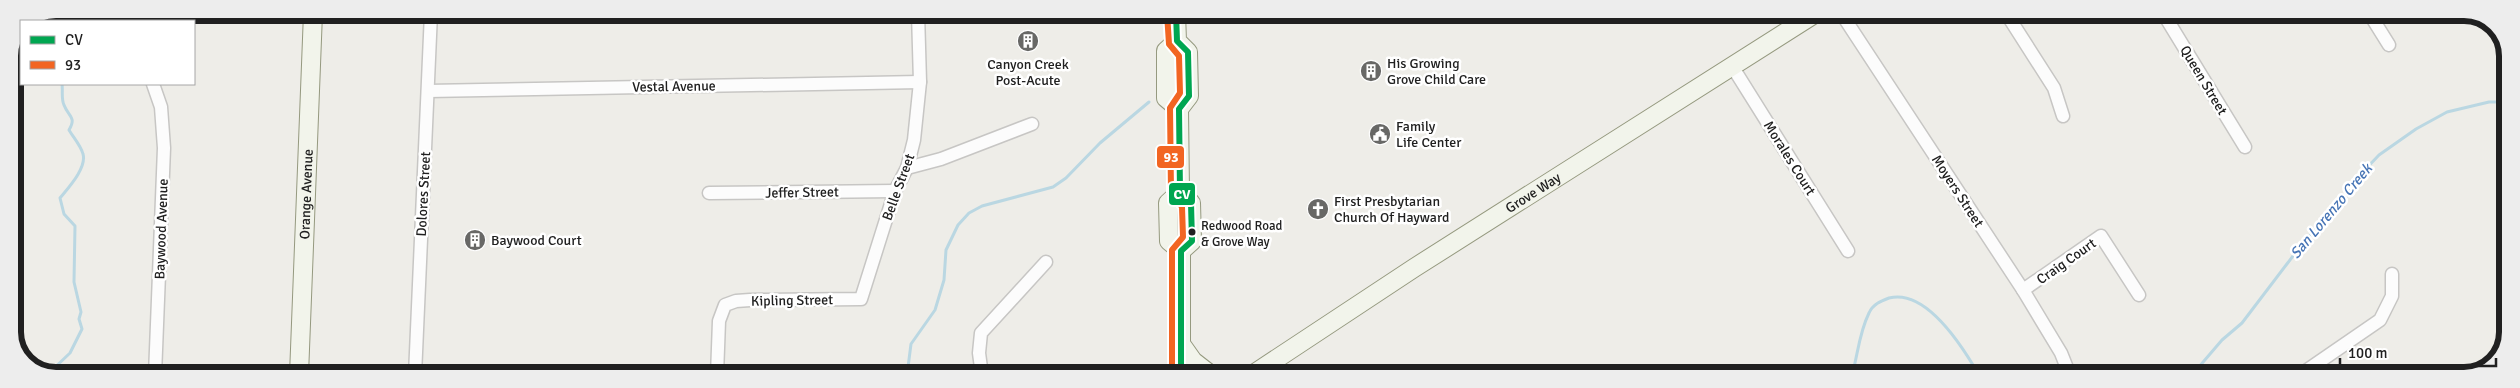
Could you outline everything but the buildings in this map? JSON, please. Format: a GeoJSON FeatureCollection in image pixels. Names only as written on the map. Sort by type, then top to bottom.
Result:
{"type":"FeatureCollection","features":[{"type":"Feature","properties":{"kind":"main road","name":"Orange Avenue"},"geometry":{"type":"LineString","coordinates":[[299,366],[312,21]]}},
{"type":"Feature","properties":{"kind":"main road"},"geometry":{"type":"LineString","coordinates":[[1176,21],[1177,41],[1166,51],[1166,98],[1179,109],[1180,192],[1168,203],[1168,227],[1169,241],[1181,251],[1181,366]]}},
{"type":"Feature","properties":{"kind":"main road","name":"Grove Way"},"geometry":{"type":"LineString","coordinates":[[1265,367],[1414,268],[1802,22]]}},
{"type":"Feature","properties":{"kind":"main road"},"geometry":{"type":"LineString","coordinates":[[1181,344],[1193,361],[1200,366]]}},
{"type":"Feature","properties":{"kind":"street","name":"Dolores Street"},"geometry":{"type":"LineString","coordinates":[[415,366],[431,21]]}},
{"type":"Feature","properties":{"kind":"street","name":"Belle Street"},"geometry":{"type":"LineString","coordinates":[[861,298],[895,191],[907,168],[914,140],[920,82],[918,21]]}},
{"type":"Feature","properties":{"kind":"street","name":"Moyers Street"},"geometry":{"type":"LineString","coordinates":[[1847,22],[2023,290],[2061,353],[2066,367]]}},
{"type":"Feature","properties":{"kind":"street"},"geometry":{"type":"LineString","coordinates":[[2012,22],[2054,88],[2063,116]]}},
{"type":"Feature","properties":{"kind":"street","name":"Queen Street"},"geometry":{"type":"LineString","coordinates":[[2168,22],[2245,147]]}},
{"type":"Feature","properties":{"kind":"street"},"geometry":{"type":"LineString","coordinates":[[2375,22],[2389,45]]}},
{"type":"Feature","properties":{"kind":"street","name":"Morales Court"},"geometry":{"type":"LineString","coordinates":[[1732,66],[1848,251]]}},
{"type":"Feature","properties":{"kind":"street","name":"Vestal Avenue"},"geometry":{"type":"LineString","coordinates":[[428,91],[920,82]]}},
{"type":"Feature","properties":{"kind":"street","name":"Baywood Avenue"},"geometry":{"type":"LineString","coordinates":[[153,85],[161,108],[164,148],[155,366]]}},
{"type":"Feature","properties":{"kind":"street"},"geometry":{"type":"LineString","coordinates":[[907,168],[941,159],[1032,124]]}},
{"type":"Feature","properties":{"kind":"street","name":"Jeffer Street"},"geometry":{"type":"LineString","coordinates":[[709,193],[895,191]]}},
{"type":"Feature","properties":{"kind":"street","name":"Craig Court"},"geometry":{"type":"LineString","coordinates":[[2023,290],[2101,236],[2138,294]]}},
{"type":"Feature","properties":{"kind":"street"},"geometry":{"type":"LineString","coordinates":[[981,366],[979,353],[981,333],[1046,262]]}},
{"type":"Feature","properties":{"kind":"street"},"geometry":{"type":"LineString","coordinates":[[2320,367],[2380,320],[2392,296],[2392,274]]}},
{"type":"Feature","properties":{"kind":"street","name":"Kipling Street"},"geometry":{"type":"LineString","coordinates":[[717,366],[719,321],[725,305],[743,300],[861,298]]}},
{"type":"Feature","properties":{"kind":"waterway"},"geometry":{"type":"LineString","coordinates":[[56,366],[70,353],[82,329],[79,319],[81,312],[74,282],[75,226],[64,214],[60,198],[80,171],[83,154],[69,130],[72,119],[63,103],[62,85]]}},
{"type":"Feature","properties":{"kind":"waterway"},"geometry":{"type":"LineString","coordinates":[[908,366],[911,344],[935,310],[944,280],[946,250],[958,225],[969,213],[982,206],[1053,187],[1066,178],[1100,143],[1149,102]]}},
{"type":"Feature","properties":{"kind":"waterway","name":"San Lorenzo Creek"},"geometry":{"type":"LineString","coordinates":[[2199,367],[2222,340],[2242,323],[2296,252],[2330,212],[2347,196],[2360,175],[2379,155],[2416,129],[2447,112],[2489,102],[2499,102]]}},
{"type":"Feature","properties":{"kind":"waterway","name":"San Lorenzo Creek"},"geometry":{"type":"LineString","coordinates":[[1854,367],[1863,328],[1873,307],[1886,299],[1903,297],[1917,302],[1943,323],[1974,367]]}},
{"type":"Feature","properties":{"kind":"transit line","name":"93"},"geometry":{"type":"LineString","coordinates":[[1168,21],[1169,44],[1179,56],[1180,93],[1170,108],[1171,192],[1182,207],[1183,237],[1172,250],[1172,366]]}},
{"type":"Feature","properties":{"kind":"transit line","name":"CV"},"geometry":{"type":"LineString","coordinates":[[1176,21],[1177,41],[1188,52],[1189,96],[1179,109],[1180,192],[1191,203],[1192,241],[1181,251],[1181,366]]}},
{"type":"Feature","properties":{"kind":"place","name":"Canyon Creek Post-Acute"},"geometry":{"type":"Point","coordinates":[1028,41]}},
{"type":"Feature","properties":{"kind":"place","name":"His Growing Grove Child Care"},"geometry":{"type":"Point","coordinates":[1371,71]}},
{"type":"Feature","properties":{"kind":"place","name":"Family Life Center"},"geometry":{"type":"Point","coordinates":[1380,134]}},
{"type":"Feature","properties":{"kind":"place","name":"First Presbytarian Church Of Hayward"},"geometry":{"type":"Point","coordinates":[1318,209]}},
{"type":"Feature","properties":{"kind":"place","name":"Redwood Road & Grove Way"},"geometry":{"type":"Point","coordinates":[1192,232]}},
{"type":"Feature","properties":{"kind":"place","name":"Baywood Court"},"geometry":{"type":"Point","coordinates":[475,240]}}]}
